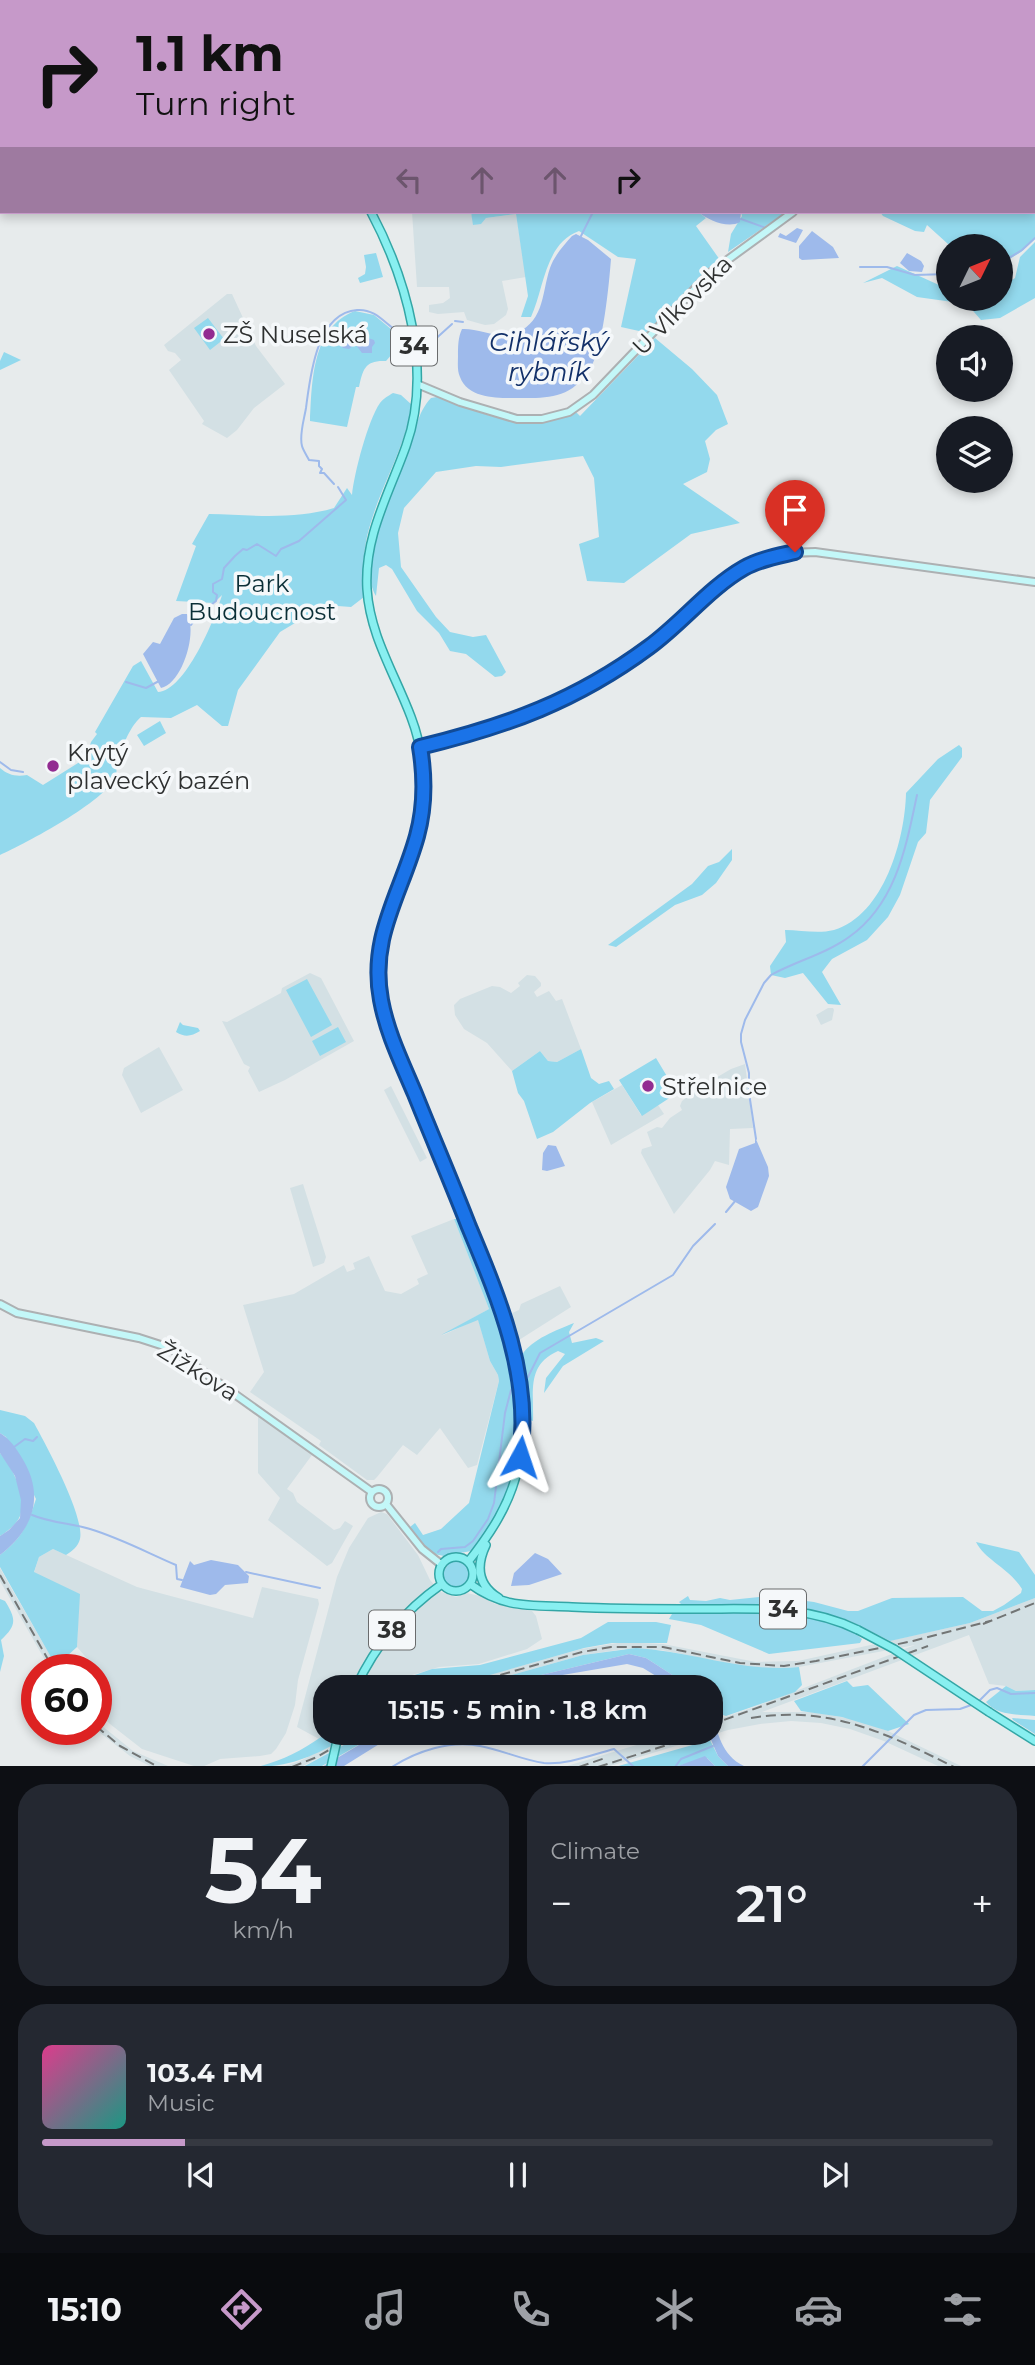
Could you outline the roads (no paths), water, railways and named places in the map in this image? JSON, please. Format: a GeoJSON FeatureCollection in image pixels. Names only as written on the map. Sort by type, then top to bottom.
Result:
{"type":"FeatureCollection","features":[{"type":"Feature","properties":{"kind":"main road","name":"34"},"geometry":{"type":"LineString","coordinates":[[372,214],[393,261],[404,299],[413,340],[417,384],[411,431],[378,514],[369,549],[369,603],[380,647],[420,747],[423,796],[421,817],[411,855],[384,927],[379,954],[379,982],[388,1026],[487,1271],[504,1320],[517,1369],[523,1417],[520,1457],[510,1493],[480,1558],[480,1575],[491,1593],[512,1604],[620,1609],[744,1608],[800,1611],[826,1617],[894,1649],[1035,1741]]}},
{"type":"Feature","properties":{"kind":"main road","name":"U Vlkovska"},"geometry":{"type":"LineString","coordinates":[[417,384],[504,416],[536,420],[552,418],[574,409],[610,379],[711,272],[790,214]]}},
{"type":"Feature","properties":{"kind":"main road"},"geometry":{"type":"LineString","coordinates":[[420,747],[494,728],[543,710],[578,693],[651,646],[743,569],[767,558],[795,552],[815,552],[1035,582]]}},
{"type":"Feature","properties":{"kind":"main road","name":"Žižkova"},"geometry":{"type":"LineString","coordinates":[[0,1304],[32,1316],[139,1338],[170,1348],[372,1492]]}},
{"type":"Feature","properties":{"kind":"main road","name":"Žižkova"},"geometry":{"type":"LineString","coordinates":[[372,1492],[379,1489],[386,1492],[386,1504]]}},
{"type":"Feature","properties":{"kind":"main road","name":"Žižkova"},"geometry":{"type":"LineString","coordinates":[[372,1492],[370,1500],[373,1505],[378,1507],[386,1504]]}},
{"type":"Feature","properties":{"kind":"main road","name":"Žižkova"},"geometry":{"type":"LineString","coordinates":[[386,1504],[422,1549],[442,1565]]}},
{"type":"Feature","properties":{"kind":"main road","name":"34"},"geometry":{"type":"LineString","coordinates":[[468,1562],[492,1531]]}},
{"type":"Feature","properties":{"kind":"main road"},"geometry":{"type":"LineString","coordinates":[[453,1557],[468,1562],[473,1571],[470,1584],[463,1590],[448,1589],[442,1584],[439,1574],[442,1565],[453,1557]]}},
{"type":"Feature","properties":{"kind":"main road","name":"38"},"geometry":{"type":"LineString","coordinates":[[363,1675],[385,1639],[412,1608],[442,1584]]}},
{"type":"Feature","properties":{"kind":"main road"},"geometry":{"type":"LineString","coordinates":[[470,1584],[491,1598],[512,1604]]}},
{"type":"Feature","properties":{"kind":"main road"},"geometry":{"type":"LineString","coordinates":[[331,1766],[336,1745]]}},
{"type":"Feature","properties":{"kind":"water"},"geometry":{"type":"Polygon","coordinates":[[[701,214],[741,214],[740,222],[735,224],[713,221],[701,214]]]}},
{"type":"Feature","properties":{"kind":"water"},"geometry":{"type":"Polygon","coordinates":[[[797,228],[803,230],[796,243],[778,237],[780,233],[786,236],[797,228]]]}},
{"type":"Feature","properties":{"kind":"water"},"geometry":{"type":"Polygon","coordinates":[[[812,231],[833,247],[839,258],[799,258],[799,246],[812,231]]]}},
{"type":"Feature","properties":{"kind":"water","name":"Cihlářský rybník"},"geometry":{"type":"Polygon","coordinates":[[[576,234],[611,259],[602,332],[590,369],[574,387],[548,397],[492,397],[470,390],[464,384],[458,369],[458,342],[462,329],[505,336],[530,324],[540,308],[552,264],[576,234]]]}},
{"type":"Feature","properties":{"kind":"water"},"geometry":{"type":"Polygon","coordinates":[[[907,253],[921,261],[924,266],[922,272],[909,271],[900,263],[907,253]]]}},
{"type":"Feature","properties":{"kind":"water"},"geometry":{"type":"Polygon","coordinates":[[[345,331],[353,333],[357,338],[362,336],[374,340],[372,353],[362,353],[355,344],[349,349],[343,348],[341,345],[345,331]]]}},
{"type":"Feature","properties":{"kind":"water"},"geometry":{"type":"Polygon","coordinates":[[[187,614],[190,622],[191,633],[186,656],[175,677],[161,688],[143,654],[153,642],[160,644],[174,618],[187,614]]]}},
{"type":"Feature","properties":{"kind":"water"},"geometry":{"type":"Polygon","coordinates":[[[755,1137],[769,1176],[758,1207],[751,1211],[730,1199],[726,1187],[739,1149],[755,1143],[755,1137]]]}},
{"type":"Feature","properties":{"kind":"water"},"geometry":{"type":"Polygon","coordinates":[[[548,1145],[556,1146],[565,1166],[542,1170],[543,1153],[548,1145]]]}},
{"type":"Feature","properties":{"kind":"water"},"geometry":{"type":"Polygon","coordinates":[[[0,1433],[22,1458],[33,1485],[34,1498],[28,1523],[12,1545],[0,1555],[0,1536],[20,1518],[21,1500],[15,1476],[0,1453],[0,1433]]]}},
{"type":"Feature","properties":{"kind":"water"},"geometry":{"type":"Polygon","coordinates":[[[535,1553],[548,1559],[562,1574],[529,1585],[511,1586],[514,1573],[535,1553]]]}},
{"type":"Feature","properties":{"kind":"water"},"geometry":{"type":"Polygon","coordinates":[[[211,1560],[238,1565],[249,1576],[248,1583],[225,1585],[216,1594],[210,1595],[180,1587],[190,1561],[194,1565],[211,1560]]]}},
{"type":"Feature","properties":{"kind":"water"},"geometry":{"type":"Polygon","coordinates":[[[629,1654],[646,1658],[672,1675],[654,1675],[643,1668],[627,1664],[562,1675],[541,1675],[629,1654]]]}},
{"type":"Feature","properties":{"kind":"water"},"geometry":{"type":"Polygon","coordinates":[[[359,1745],[378,1745],[344,1766],[324,1766],[359,1745]]]}},
{"type":"Feature","properties":{"kind":"water"},"geometry":{"type":"Polygon","coordinates":[[[713,1745],[723,1745],[730,1756],[744,1766],[728,1766],[718,1756],[713,1745]]]}},
{"type":"Feature","properties":{"kind":"water"},"geometry":{"type":"Polygon","coordinates":[[[705,1756],[715,1766],[678,1766],[705,1756]]]}},
{"type":"Feature","properties":{"kind":"waterway"},"geometry":{"type":"LineString","coordinates":[[581,236],[592,214]]}},
{"type":"Feature","properties":{"kind":"waterway"},"geometry":{"type":"LineString","coordinates":[[741,219],[766,228]]}},
{"type":"Feature","properties":{"kind":"waterway"},"geometry":{"type":"LineString","coordinates":[[1013,256],[1035,238]]}},
{"type":"Feature","properties":{"kind":"waterway"},"geometry":{"type":"LineString","coordinates":[[860,267],[887,267],[915,275],[936,274]]}},
{"type":"Feature","properties":{"kind":"waterway"},"geometry":{"type":"LineString","coordinates":[[334,484],[324,473],[320,473],[322,469],[319,461],[309,460],[301,442],[313,365],[324,334],[332,322],[343,314],[365,310],[408,336]]}},
{"type":"Feature","properties":{"kind":"waterway"},"geometry":{"type":"LineString","coordinates":[[455,321],[463,322]]}},
{"type":"Feature","properties":{"kind":"waterway"},"geometry":{"type":"LineString","coordinates":[[418,339],[431,343],[452,324]]}},
{"type":"Feature","properties":{"kind":"waterway"},"geometry":{"type":"LineString","coordinates":[[191,625],[198,615],[216,601],[213,584],[222,579],[224,568],[235,556],[243,549],[247,550],[257,544],[276,556],[281,549],[299,541],[346,500],[338,487]]}},
{"type":"Feature","properties":{"kind":"waterway"},"geometry":{"type":"LineString","coordinates":[[126,682],[146,688],[159,681]]}},
{"type":"Feature","properties":{"kind":"waterway"},"geometry":{"type":"LineString","coordinates":[[0,762],[11,770],[23,772]]}},
{"type":"Feature","properties":{"kind":"waterway"},"geometry":{"type":"LineString","coordinates":[[756,1139],[749,1093],[749,1073],[741,1042],[745,1020],[771,975],[840,943],[865,924],[878,908],[903,854],[917,795]]}},
{"type":"Feature","properties":{"kind":"waterway"},"geometry":{"type":"LineString","coordinates":[[726,1212],[736,1200]]}},
{"type":"Feature","properties":{"kind":"waterway"},"geometry":{"type":"LineString","coordinates":[[528,1377],[540,1353],[673,1275],[693,1246],[715,1224]]}},
{"type":"Feature","properties":{"kind":"waterway"},"geometry":{"type":"LineString","coordinates":[[438,1552],[441,1549],[465,1547],[473,1541],[488,1519],[494,1503],[505,1413],[511,1390]]}},
{"type":"Feature","properties":{"kind":"waterway"},"geometry":{"type":"LineString","coordinates":[[14,1447],[25,1439],[33,1441],[37,1437]]}},
{"type":"Feature","properties":{"kind":"waterway"},"geometry":{"type":"LineString","coordinates":[[32,1515],[90,1529],[123,1541],[176,1565],[177,1579],[182,1580]]}},
{"type":"Feature","properties":{"kind":"waterway"},"geometry":{"type":"LineString","coordinates":[[246,1572],[320,1588]]}},
{"type":"Feature","properties":{"kind":"waterway"},"geometry":{"type":"LineString","coordinates":[[979,1701],[990,1690],[997,1688],[1011,1694],[1035,1693]]}},
{"type":"Feature","properties":{"kind":"waterway"},"geometry":{"type":"LineString","coordinates":[[863,1766],[914,1715],[926,1710],[960,1709],[974,1704]]}},
{"type":"Feature","properties":{"kind":"waterway"},"geometry":{"type":"LineString","coordinates":[[394,1766],[434,1748],[457,1744],[480,1746],[544,1763],[570,1761],[614,1749],[633,1766]]}},
{"type":"Feature","properties":{"kind":"waterway"},"geometry":{"type":"LineString","coordinates":[[676,1766],[681,1759],[713,1746]]}},
{"type":"Feature","properties":{"kind":"railway"},"geometry":{"type":"LineString","coordinates":[[0,1575],[45,1654]]}},
{"type":"Feature","properties":{"kind":"railway"},"geometry":{"type":"LineString","coordinates":[[983,1624],[1035,1603]]}},
{"type":"Feature","properties":{"kind":"railway"},"geometry":{"type":"LineString","coordinates":[[500,1675],[582,1652],[611,1647],[663,1647],[740,1663],[784,1666],[913,1641],[990,1621]]}},
{"type":"Feature","properties":{"kind":"railway"},"geometry":{"type":"LineString","coordinates":[[723,1720],[928,1646]]}},
{"type":"Feature","properties":{"kind":"railway"},"geometry":{"type":"LineString","coordinates":[[751,1718],[806,1715],[832,1719],[880,1733],[952,1766]]}},
{"type":"Feature","properties":{"kind":"railway"},"geometry":{"type":"LineString","coordinates":[[112,1739],[156,1766]]}},
{"type":"Feature","properties":{"kind":"railway"},"geometry":{"type":"LineString","coordinates":[[294,1766],[338,1745]]}},
{"type":"Feature","properties":{"kind":"railway"},"geometry":{"type":"LineString","coordinates":[[601,1766],[667,1745]]}},
{"type":"Feature","properties":{"kind":"railway"},"geometry":{"type":"LineString","coordinates":[[582,1766],[605,1758]]}},
{"type":"Feature","properties":{"kind":"place","name":"ZŠ Nuselská"},"geometry":{"type":"Point","coordinates":[209,334]}},
{"type":"Feature","properties":{"kind":"place","name":"Krytý plavecký bazén"},"geometry":{"type":"Point","coordinates":[53,766]}},
{"type":"Feature","properties":{"kind":"place","name":"Střelnice"},"geometry":{"type":"Point","coordinates":[648,1086]}},
{"type":"Feature","properties":{"kind":"park label","name":"Park Budoucnost"},"geometry":{"type":"Point","coordinates":[262,597]}}]}
